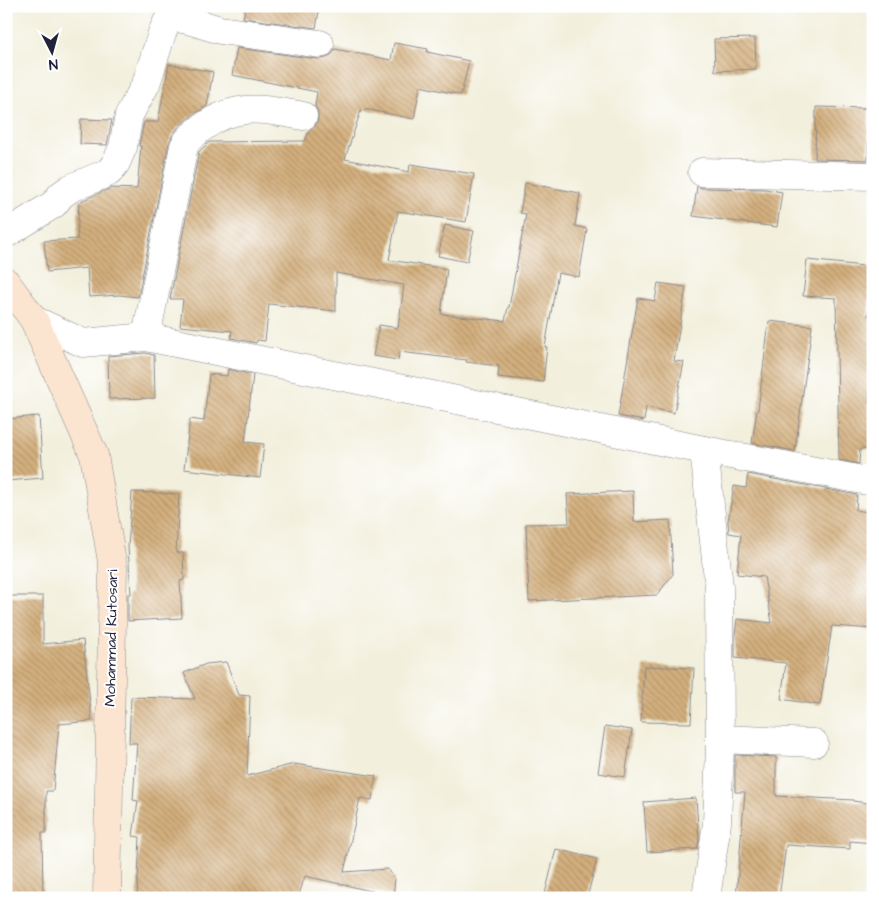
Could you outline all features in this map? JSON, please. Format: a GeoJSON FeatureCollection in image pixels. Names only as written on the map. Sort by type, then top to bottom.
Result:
{"type":"FeatureCollection","features":[{"type":"Feature","properties":{"kind":"street"},"geometry":{"type":"LineString","coordinates":[[6,234],[54,204],[61,195],[71,188],[108,172],[116,163],[123,147],[129,115],[146,84],[162,33],[167,22],[173,18],[188,20],[220,30],[320,44]]}},
{"type":"Feature","properties":{"kind":"street"},"geometry":{"type":"LineString","coordinates":[[146,337],[186,143],[194,133],[220,116],[230,112],[262,109],[303,116]]}},
{"type":"Feature","properties":{"kind":"street"},"geometry":{"type":"LineString","coordinates":[[702,172],[873,176]]}},
{"type":"Feature","properties":{"kind":"street","name":"Mohammad Kutosari"},"geometry":{"type":"LineString","coordinates":[[6,282],[34,320],[94,456],[114,568],[106,898]]}},
{"type":"Feature","properties":{"kind":"street"},"geometry":{"type":"LineString","coordinates":[[34,320],[83,343],[146,337],[704,450],[873,482]]}},
{"type":"Feature","properties":{"kind":"street"},"geometry":{"type":"LineString","coordinates":[[704,450],[719,587],[720,739],[717,823],[706,898]]}},
{"type":"Feature","properties":{"kind":"street"},"geometry":{"type":"LineString","coordinates":[[720,739],[814,743]]}},
{"type":"Feature","properties":{"kind":"building"},"geometry":{"type":"Polygon","coordinates":[[[246,6],[320,6],[316,28],[243,18],[246,6]]]}},
{"type":"Feature","properties":{"kind":"building"},"geometry":{"type":"Polygon","coordinates":[[[755,38],[756,69],[715,71],[714,39],[755,38]]]}},
{"type":"Feature","properties":{"kind":"building"},"geometry":{"type":"Polygon","coordinates":[[[394,43],[428,49],[427,52],[469,61],[461,95],[420,86],[414,119],[365,109],[365,111],[361,110],[345,159],[409,172],[410,164],[474,174],[466,222],[398,211],[389,260],[447,269],[441,314],[505,321],[526,214],[520,213],[525,183],[580,193],[575,226],[587,229],[579,277],[558,273],[545,347],[547,347],[543,382],[498,377],[499,366],[466,362],[467,360],[399,352],[398,360],[373,356],[379,325],[398,328],[404,285],[336,273],[336,311],[269,304],[265,341],[257,340],[256,343],[231,338],[232,331],[180,326],[183,299],[170,299],[199,152],[209,142],[305,141],[309,131],[315,126],[318,119],[318,111],[315,106],[317,92],[232,75],[237,48],[318,59],[326,58],[335,49],[391,60],[394,43]]]}},
{"type":"Feature","properties":{"kind":"building"},"geometry":{"type":"Polygon","coordinates":[[[169,64],[213,72],[207,106],[181,124],[169,143],[138,297],[119,295],[89,297],[87,268],[47,272],[44,241],[77,239],[79,202],[111,188],[137,189],[141,146],[139,146],[144,122],[158,122],[169,64]]]}},
{"type":"Feature","properties":{"kind":"building"},"geometry":{"type":"Polygon","coordinates":[[[816,107],[869,108],[868,160],[815,159],[816,107]]]}},
{"type":"Feature","properties":{"kind":"building"},"geometry":{"type":"Polygon","coordinates":[[[81,119],[112,120],[107,145],[80,144],[81,119]]]}},
{"type":"Feature","properties":{"kind":"building"},"geometry":{"type":"Polygon","coordinates":[[[697,186],[702,188],[765,189],[782,192],[777,227],[693,216],[697,186]]]}},
{"type":"Feature","properties":{"kind":"building"},"geometry":{"type":"Polygon","coordinates":[[[445,225],[474,231],[467,262],[438,256],[445,225]]]}},
{"type":"Feature","properties":{"kind":"building"},"geometry":{"type":"Polygon","coordinates":[[[807,260],[873,267],[868,316],[873,316],[869,404],[873,404],[873,449],[860,449],[859,464],[839,460],[836,298],[803,296],[807,260]]]}},
{"type":"Feature","properties":{"kind":"building"},"geometry":{"type":"Polygon","coordinates":[[[658,283],[686,287],[674,361],[684,362],[674,413],[646,407],[644,421],[618,416],[638,298],[655,301],[658,283]]]}},
{"type":"Feature","properties":{"kind":"building"},"geometry":{"type":"Polygon","coordinates":[[[769,321],[812,326],[795,451],[752,443],[769,321]]]}},
{"type":"Feature","properties":{"kind":"building"},"geometry":{"type":"Polygon","coordinates":[[[145,353],[154,355],[155,398],[109,399],[108,356],[145,353]]]}},
{"type":"Feature","properties":{"kind":"building"},"geometry":{"type":"Polygon","coordinates":[[[228,369],[253,375],[245,442],[264,444],[260,478],[184,469],[190,419],[204,421],[209,374],[227,376],[228,369]]]}},
{"type":"Feature","properties":{"kind":"building"},"geometry":{"type":"Polygon","coordinates":[[[39,416],[43,478],[6,481],[6,419],[39,416]]]}},
{"type":"Feature","properties":{"kind":"building"},"geometry":{"type":"Polygon","coordinates":[[[748,474],[857,495],[856,510],[873,513],[873,629],[832,626],[820,705],[781,699],[786,663],[735,658],[737,619],[772,623],[764,577],[737,574],[741,535],[729,533],[728,521],[734,486],[746,488],[748,474]]]}},
{"type":"Feature","properties":{"kind":"building"},"geometry":{"type":"Polygon","coordinates":[[[633,491],[634,522],[670,520],[673,574],[657,595],[529,601],[526,524],[569,523],[567,494],[633,491]]]}},
{"type":"Feature","properties":{"kind":"building"},"geometry":{"type":"Polygon","coordinates":[[[132,492],[179,494],[176,553],[183,553],[184,580],[180,581],[182,618],[128,621],[128,594],[131,594],[128,547],[132,492]]]}},
{"type":"Feature","properties":{"kind":"building"},"geometry":{"type":"Polygon","coordinates":[[[6,596],[43,596],[43,644],[83,640],[92,721],[59,724],[53,791],[46,791],[46,833],[42,833],[43,898],[6,898],[6,596]]]}},
{"type":"Feature","properties":{"kind":"building"},"geometry":{"type":"Polygon","coordinates":[[[226,662],[239,695],[250,696],[247,776],[294,764],[376,776],[372,800],[360,798],[344,872],[388,869],[395,879],[393,896],[305,876],[298,898],[137,898],[140,837],[133,836],[138,801],[133,800],[137,743],[129,743],[131,697],[195,699],[184,673],[206,664],[226,662]]]}},
{"type":"Feature","properties":{"kind":"building"},"geometry":{"type":"Polygon","coordinates":[[[644,666],[694,668],[691,723],[641,722],[644,666]]]}},
{"type":"Feature","properties":{"kind":"building"},"geometry":{"type":"Polygon","coordinates":[[[605,726],[632,730],[625,777],[598,773],[605,726]]]}},
{"type":"Feature","properties":{"kind":"building"},"geometry":{"type":"Polygon","coordinates":[[[735,755],[776,757],[776,796],[853,800],[873,804],[873,843],[850,841],[850,849],[786,845],[779,898],[736,898],[745,792],[735,792],[735,755]]]}},
{"type":"Feature","properties":{"kind":"building"},"geometry":{"type":"Polygon","coordinates":[[[696,798],[699,840],[697,849],[647,852],[644,802],[696,798]]]}},
{"type":"Feature","properties":{"kind":"building"},"geometry":{"type":"Polygon","coordinates":[[[556,849],[597,859],[587,898],[544,898],[556,849]]]}}]}
